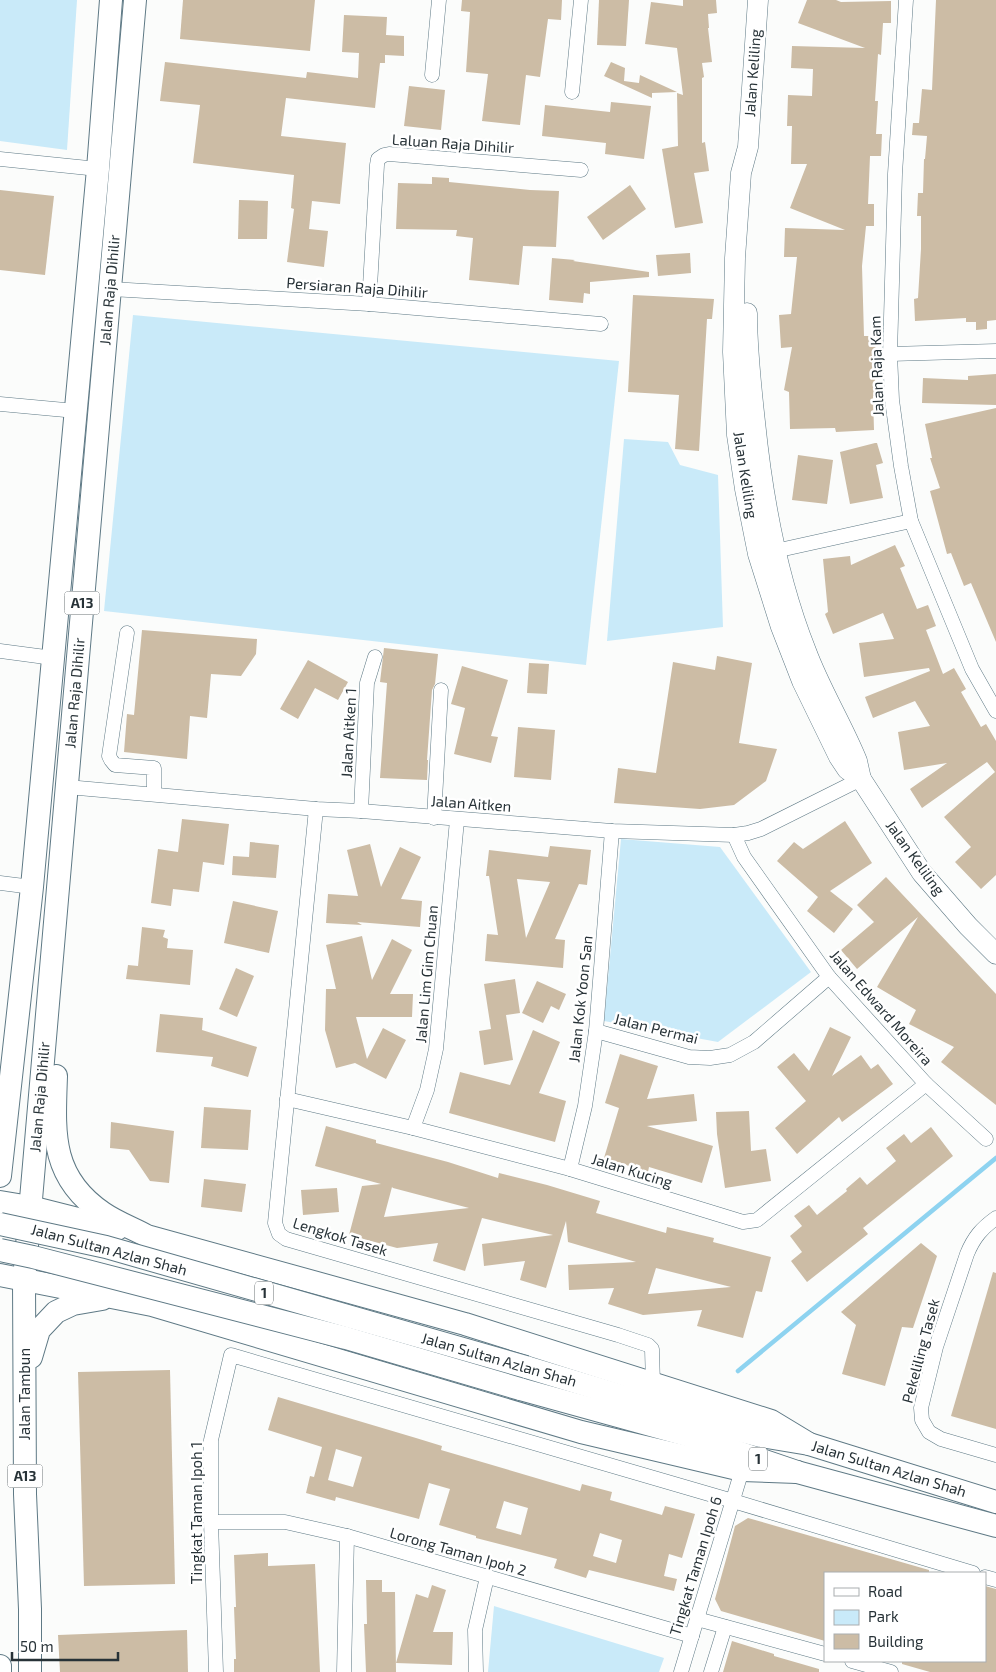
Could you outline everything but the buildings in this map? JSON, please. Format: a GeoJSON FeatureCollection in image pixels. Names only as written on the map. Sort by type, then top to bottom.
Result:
{"type":"FeatureCollection","features":[{"type":"Feature","properties":{"kind":"main road","name":"Jalan Raja Dihilir"},"geometry":{"type":"LineString","coordinates":[[0,1176],[4,1122],[32,886],[98,169],[111,0]]}},
{"type":"Feature","properties":{"kind":"main road","name":"Jalan Raja Dihilir"},"geometry":{"type":"LineString","coordinates":[[30,1207],[136,0]]}},
{"type":"Feature","properties":{"kind":"main road","name":"Jalan Keliling"},"geometry":{"type":"LineString","coordinates":[[758,0],[748,147],[741,172],[734,258],[737,435],[745,489],[758,554],[781,627],[802,680],[839,757],[847,769],[861,780],[922,873],[968,926],[996,954]]}},
{"type":"Feature","properties":{"kind":"main road","name":"Jalan Keliling"},"geometry":{"type":"LineString","coordinates":[[748,147],[754,174],[747,268],[748,346],[757,444],[768,519],[784,589],[806,652],[855,756],[861,780]]}},
{"type":"Feature","properties":{"kind":"main road"},"geometry":{"type":"LineString","coordinates":[[63,833],[54,1127],[60,1161],[78,1193],[103,1214],[152,1238]]}},
{"type":"Feature","properties":{"kind":"main road"},"geometry":{"type":"LineString","coordinates":[[0,1202],[30,1207],[152,1238],[464,1324],[771,1421],[810,1444]]}},
{"type":"Feature","properties":{"kind":"main road"},"geometry":{"type":"LineString","coordinates":[[2,1243],[30,1207]]}},
{"type":"Feature","properties":{"kind":"main road","name":"Jalan Tambun"},"geometry":{"type":"LineString","coordinates":[[30,1207],[24,1280],[25,1494],[30,1609],[30,1672]]}},
{"type":"Feature","properties":{"kind":"main road"},"geometry":{"type":"LineString","coordinates":[[0,1212],[2,1243],[24,1280]]}},
{"type":"Feature","properties":{"kind":"main road"},"geometry":{"type":"LineString","coordinates":[[152,1238],[134,1241],[122,1255],[116,1275],[125,1296],[581,1432],[742,1470],[797,1472]]}},
{"type":"Feature","properties":{"kind":"main road","name":"Jalan Sultan Azlan Shah"},"geometry":{"type":"LineString","coordinates":[[2,1243],[106,1247],[526,1367],[717,1424],[761,1436],[810,1444],[996,1502]]}},
{"type":"Feature","properties":{"kind":"main road","name":"Jalan Sultan Azlan Shah"},"geometry":{"type":"LineString","coordinates":[[2,1243],[33,1257],[346,1338],[690,1436],[797,1472],[996,1526]]}},
{"type":"Feature","properties":{"kind":"main road"},"geometry":{"type":"LineString","coordinates":[[0,1275],[152,1305]]}},
{"type":"Feature","properties":{"kind":"main road"},"geometry":{"type":"LineString","coordinates":[[25,1377],[39,1330],[56,1312],[73,1304],[115,1297]]}},
{"type":"Feature","properties":{"kind":"main road"},"geometry":{"type":"LineString","coordinates":[[0,1666],[0,1672]]}},
{"type":"Feature","properties":{"kind":"street"},"geometry":{"type":"LineString","coordinates":[[432,75],[439,0]]}},
{"type":"Feature","properties":{"kind":"street"},"geometry":{"type":"LineString","coordinates":[[572,92],[581,0]]}},
{"type":"Feature","properties":{"kind":"street","name":"Jalan Raja Kam"},"geometry":{"type":"LineString","coordinates":[[906,0],[895,174],[890,354],[892,400],[911,521],[972,669],[996,711]]}},
{"type":"Feature","properties":{"kind":"street","name":"Laluan Raja Dihilir"},"geometry":{"type":"LineString","coordinates":[[369,304],[377,165],[378,159],[384,155],[581,170]]}},
{"type":"Feature","properties":{"kind":"street"},"geometry":{"type":"LineString","coordinates":[[0,159],[98,169]]}},
{"type":"Feature","properties":{"kind":"street","name":"Persiaran Raja Dihilir"},"geometry":{"type":"LineString","coordinates":[[111,289],[369,304],[601,324]]}},
{"type":"Feature","properties":{"kind":"street"},"geometry":{"type":"LineString","coordinates":[[890,354],[996,351]]}},
{"type":"Feature","properties":{"kind":"street"},"geometry":{"type":"LineString","coordinates":[[0,404],[76,410]]}},
{"type":"Feature","properties":{"kind":"street"},"geometry":{"type":"LineString","coordinates":[[775,551],[911,521]]}},
{"type":"Feature","properties":{"kind":"street"},"geometry":{"type":"LineString","coordinates":[[127,633],[110,756],[115,765],[154,768],[154,794]]}},
{"type":"Feature","properties":{"kind":"street"},"geometry":{"type":"LineString","coordinates":[[0,652],[53,658]]}},
{"type":"Feature","properties":{"kind":"street","name":"Jalan Aitken 1"},"geometry":{"type":"LineString","coordinates":[[361,811],[367,683],[375,657]]}},
{"type":"Feature","properties":{"kind":"street"},"geometry":{"type":"LineString","coordinates":[[434,818],[441,690]]}},
{"type":"Feature","properties":{"kind":"street","name":"Jalan Aitken"},"geometry":{"type":"LineString","coordinates":[[67,787],[457,820],[612,831],[734,835],[762,829],[861,780]]}},
{"type":"Feature","properties":{"kind":"street","name":"Lengkok Tasek"},"geometry":{"type":"LineString","coordinates":[[316,809],[275,1223],[279,1234],[286,1239],[648,1345],[652,1349],[653,1385]]}},
{"type":"Feature","properties":{"kind":"street","name":"Jalan Lim Gim Chuan"},"geometry":{"type":"LineString","coordinates":[[414,1128],[427,1090],[436,1050],[457,820]]}},
{"type":"Feature","properties":{"kind":"street","name":"Jalan Kok Yoon San"},"geometry":{"type":"LineString","coordinates":[[570,1169],[586,1106],[596,1031],[612,831]]}},
{"type":"Feature","properties":{"kind":"street","name":"Jalan Edward Moreira"},"geometry":{"type":"LineString","coordinates":[[734,835],[744,857],[829,977],[926,1084],[986,1140]]}},
{"type":"Feature","properties":{"kind":"street"},"geometry":{"type":"LineString","coordinates":[[0,883],[32,886]]}},
{"type":"Feature","properties":{"kind":"street","name":"Jalan Permai"},"geometry":{"type":"LineString","coordinates":[[596,1031],[689,1057],[710,1058],[730,1054],[754,1042],[829,977]]}},
{"type":"Feature","properties":{"kind":"street","name":"Jalan Kucing"},"geometry":{"type":"LineString","coordinates":[[287,1099],[414,1128],[570,1169],[743,1222],[750,1222],[757,1220],[926,1084]]}},
{"type":"Feature","properties":{"kind":"street","name":"Pekeliling Tasek"},"geometry":{"type":"LineString","coordinates":[[996,1218],[982,1228],[973,1240],[967,1254],[936,1348],[921,1408],[922,1420],[929,1432],[941,1439],[996,1455]]}},
{"type":"Feature","properties":{"kind":"street","name":"Tingkat Taman Ipoh 1"},"geometry":{"type":"LineString","coordinates":[[216,1672],[211,1522],[211,1440],[231,1355],[733,1501]]}},
{"type":"Feature","properties":{"kind":"street","name":"Tingkat Taman Ipoh 6"},"geometry":{"type":"LineString","coordinates":[[680,1672],[742,1470]]}},
{"type":"Feature","properties":{"kind":"street"},"geometry":{"type":"LineString","coordinates":[[733,1501],[970,1572]]}},
{"type":"Feature","properties":{"kind":"street","name":"Lorong Taman Ipoh 2"},"geometry":{"type":"LineString","coordinates":[[211,1522],[285,1522],[347,1536],[692,1636]]}},
{"type":"Feature","properties":{"kind":"street"},"geometry":{"type":"LineString","coordinates":[[344,1672],[347,1536]]}},
{"type":"Feature","properties":{"kind":"street"},"geometry":{"type":"LineString","coordinates":[[476,1672],[474,1630],[487,1577]]}},
{"type":"Feature","properties":{"kind":"street"},"geometry":{"type":"LineString","coordinates":[[697,1619],[824,1654]]}},
{"type":"Feature","properties":{"kind":"street"},"geometry":{"type":"LineString","coordinates":[[712,1672],[725,1627]]}},
{"type":"Feature","properties":{"kind":"street"},"geometry":{"type":"LineString","coordinates":[[855,1662],[891,1672]]}},
{"type":"Feature","properties":{"kind":"green space"},"geometry":{"type":"Polygon","coordinates":[[[0,0],[77,0],[67,150],[0,141],[0,0]]]}},
{"type":"Feature","properties":{"kind":"green space"},"geometry":{"type":"Polygon","coordinates":[[[133,315],[619,361],[586,665],[104,611],[133,315]]]}},
{"type":"Feature","properties":{"kind":"green space"},"geometry":{"type":"Polygon","coordinates":[[[624,439],[668,442],[680,465],[718,475],[723,627],[607,641],[624,439]]]}},
{"type":"Feature","properties":{"kind":"green space"},"geometry":{"type":"Polygon","coordinates":[[[621,839],[720,847],[811,972],[718,1042],[604,1021],[621,839]]]}},
{"type":"Feature","properties":{"kind":"green space"},"geometry":{"type":"Polygon","coordinates":[[[494,1606],[664,1658],[659,1672],[488,1672],[494,1606]]]}},
{"type":"Feature","properties":{"kind":"waterway"},"geometry":{"type":"LineString","coordinates":[[738,1371],[996,1158]]}}]}
